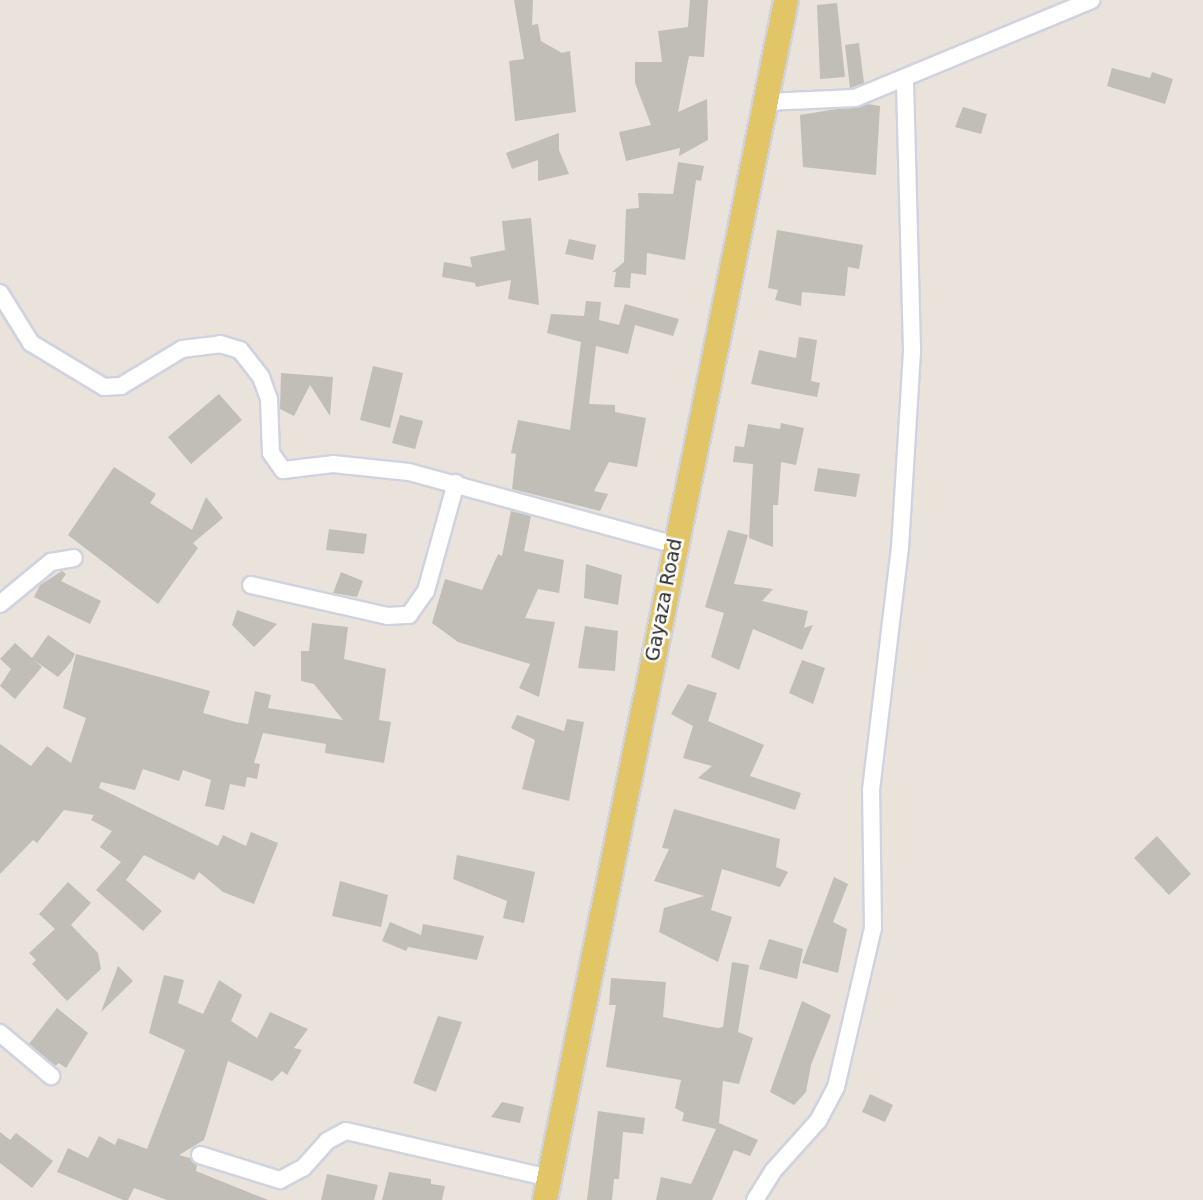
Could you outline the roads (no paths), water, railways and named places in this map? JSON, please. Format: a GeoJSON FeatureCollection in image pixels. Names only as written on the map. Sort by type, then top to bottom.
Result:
{"type":"FeatureCollection","features":[{"type":"Feature","properties":{"kind":"main road","name":"Gayaza Road"},"geometry":{"type":"LineString","coordinates":[[547,1189],[786,0]]}},
{"type":"Feature","properties":{"kind":"street"},"geometry":{"type":"LineString","coordinates":[[766,102],[855,98],[905,80],[1092,0]]}},
{"type":"Feature","properties":{"kind":"street"},"geometry":{"type":"LineString","coordinates":[[755,1200],[774,1171],[818,1121],[836,1087],[873,928],[871,790],[899,560],[912,349],[905,80]]}},
{"type":"Feature","properties":{"kind":"street"},"geometry":{"type":"LineString","coordinates":[[0,293],[31,343],[104,387],[121,386],[182,349],[220,344],[240,350],[252,363],[269,399],[271,453],[283,470],[333,464],[409,472],[675,545]]}},
{"type":"Feature","properties":{"kind":"street"},"geometry":{"type":"LineString","coordinates":[[251,585],[387,617],[409,615],[426,591],[456,483]]}},
{"type":"Feature","properties":{"kind":"street"},"geometry":{"type":"LineString","coordinates":[[0,604],[51,562],[74,558]]}},
{"type":"Feature","properties":{"kind":"street"},"geometry":{"type":"LineString","coordinates":[[0,1033],[51,1076]]}},
{"type":"Feature","properties":{"kind":"street"},"geometry":{"type":"LineString","coordinates":[[200,1155],[280,1180],[303,1168],[327,1140],[346,1131],[547,1189]]}}]}
